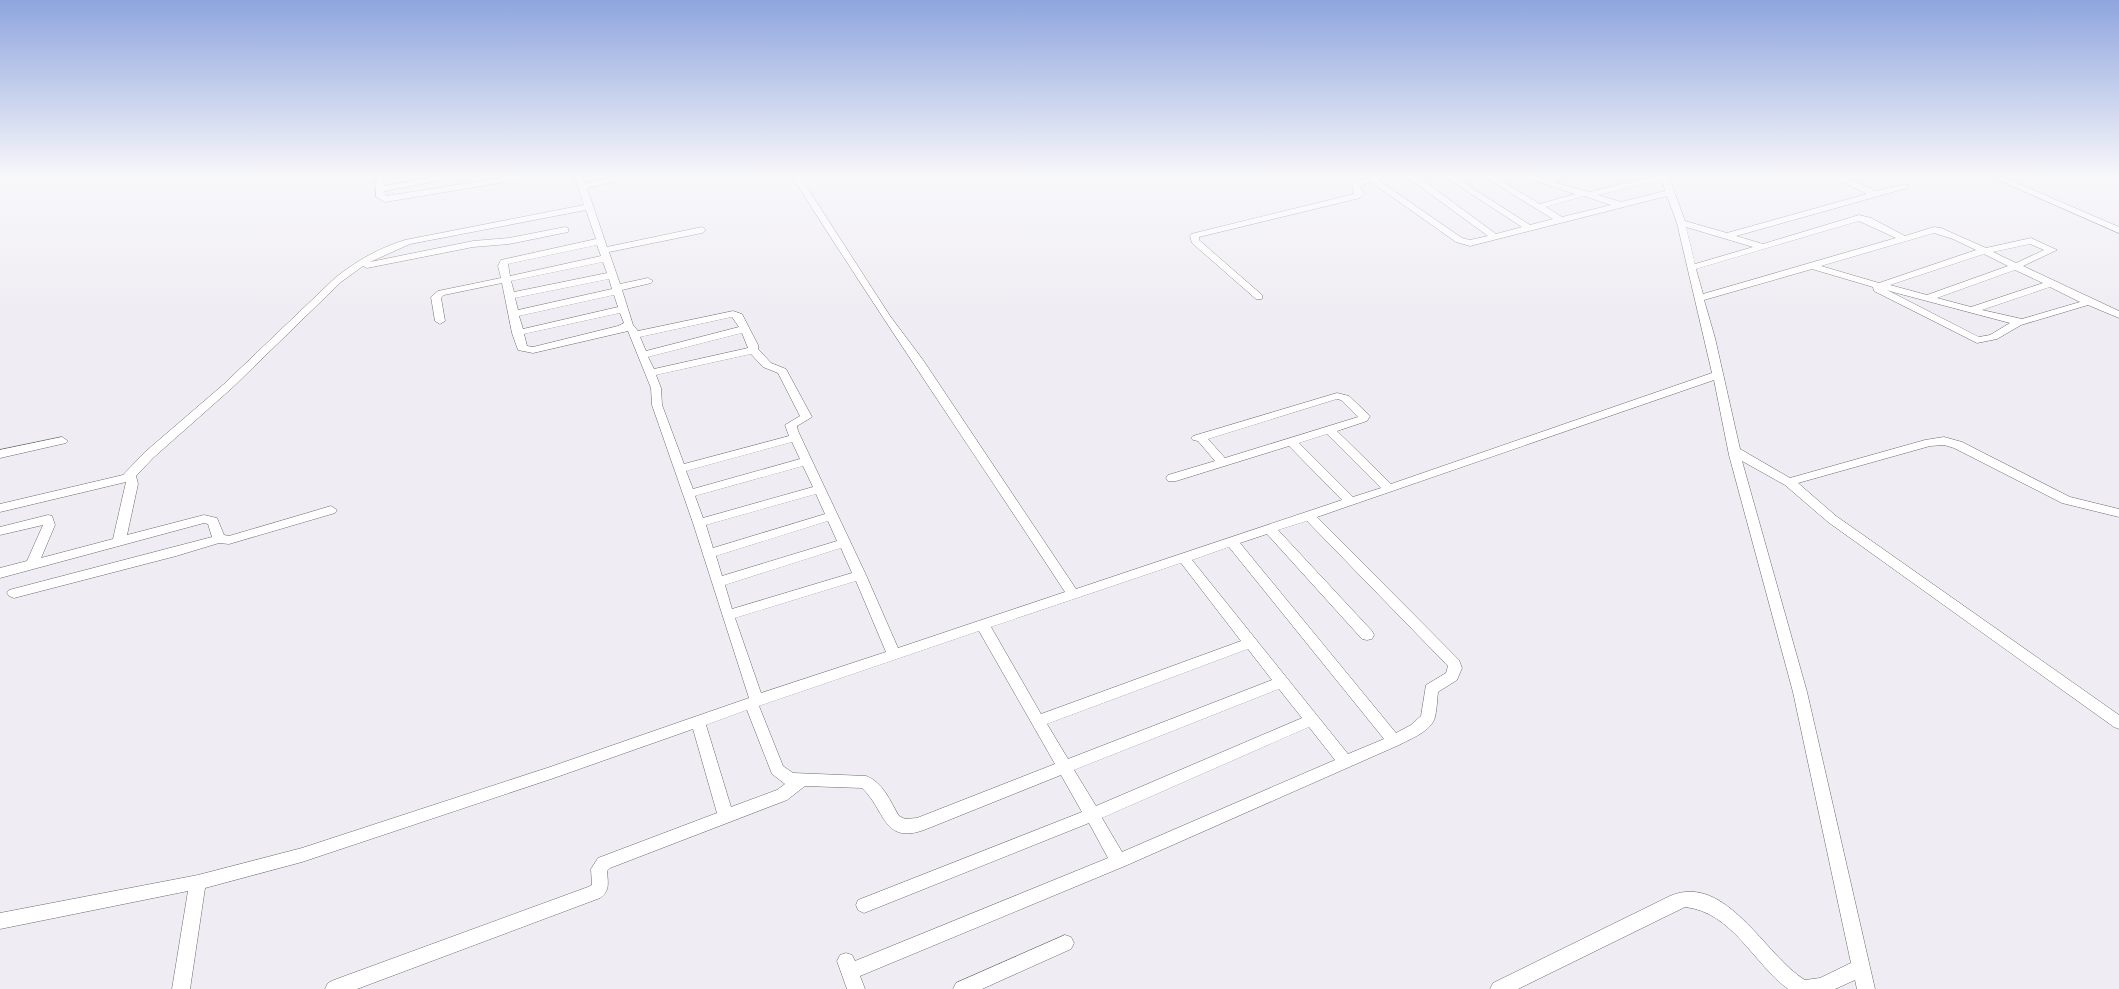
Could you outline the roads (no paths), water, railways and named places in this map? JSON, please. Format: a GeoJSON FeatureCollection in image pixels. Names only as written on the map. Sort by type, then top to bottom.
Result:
{"type":"FeatureCollection","features":[{"type":"Feature","properties":{"kind":"street"},"geometry":{"type":"LineString","coordinates":[[0,508],[127,478],[150,455],[228,386],[338,280],[358,266],[385,251],[408,242],[516,221]]}},
{"type":"Feature","properties":{"kind":"street"},"geometry":{"type":"LineString","coordinates":[[594,221],[617,290],[630,322],[631,330],[651,373],[657,390],[658,405],[699,523],[754,702],[777,770],[790,778],[802,780],[866,782],[877,792],[893,821],[897,825],[908,827],[918,825],[1281,682]]}},
{"type":"Feature","properties":{"kind":"street"},"geometry":{"type":"LineString","coordinates":[[824,221],[886,317],[918,360],[1073,594]]}},
{"type":"Feature","properties":{"kind":"street"},"geometry":{"type":"LineString","coordinates":[[1248,221],[1194,236],[1195,241],[1259,297]]}},
{"type":"Feature","properties":{"kind":"street"},"geometry":{"type":"LineString","coordinates":[[1432,221],[1461,241],[1470,243],[1556,221]]}},
{"type":"Feature","properties":{"kind":"street"},"geometry":{"type":"LineString","coordinates":[[1474,221],[1496,237]]}},
{"type":"Feature","properties":{"kind":"street"},"geometry":{"type":"LineString","coordinates":[[1518,221],[1529,228]]}},
{"type":"Feature","properties":{"kind":"street"},"geometry":{"type":"LineString","coordinates":[[1727,236],[1780,221]]}},
{"type":"Feature","properties":{"kind":"street"},"geometry":{"type":"LineString","coordinates":[[1691,268],[1847,221]]}},
{"type":"Feature","properties":{"kind":"street"},"geometry":{"type":"LineString","coordinates":[[1868,221],[1903,238]]}},
{"type":"Feature","properties":{"kind":"street"},"geometry":{"type":"LineString","coordinates":[[2098,221],[2119,230]]}},
{"type":"Feature","properties":{"kind":"street"},"geometry":{"type":"LineString","coordinates":[[1761,246],[1681,223],[1718,375],[1734,451],[1800,692],[1866,989]]}},
{"type":"Feature","properties":{"kind":"street"},"geometry":{"type":"LineString","coordinates":[[358,266],[473,244],[509,241],[566,230]]}},
{"type":"Feature","properties":{"kind":"street"},"geometry":{"type":"LineString","coordinates":[[440,321],[437,295],[506,279],[604,250],[702,230]]}},
{"type":"Feature","properties":{"kind":"street"},"geometry":{"type":"LineString","coordinates":[[1700,298],[1903,238],[1938,230],[2088,302],[2119,315]]}},
{"type":"Feature","properties":{"kind":"street"},"geometry":{"type":"LineString","coordinates":[[1879,286],[1984,251],[2031,241],[2052,250],[1993,276],[1927,298]]}},
{"type":"Feature","properties":{"kind":"street"},"geometry":{"type":"LineString","coordinates":[[604,250],[507,261],[503,264],[520,346],[528,350],[631,330],[731,314],[738,316],[753,345],[753,351],[765,363],[782,371],[806,415],[805,419],[792,425],[791,428],[794,438],[807,461],[831,516],[860,575],[894,656]]}},
{"type":"Feature","properties":{"kind":"street"},"geometry":{"type":"LineString","coordinates":[[1810,266],[1866,283],[2019,322]]}},
{"type":"Feature","properties":{"kind":"street"},"geometry":{"type":"LineString","coordinates":[[510,296],[612,274]]}},
{"type":"Feature","properties":{"kind":"street"},"geometry":{"type":"LineString","coordinates":[[514,314],[617,290],[648,281]]}},
{"type":"Feature","properties":{"kind":"street"},"geometry":{"type":"LineString","coordinates":[[1866,283],[1977,340],[1985,340],[1996,336],[2019,322],[2088,302]]}},
{"type":"Feature","properties":{"kind":"street"},"geometry":{"type":"LineString","coordinates":[[1972,310],[2052,284]]}},
{"type":"Feature","properties":{"kind":"street"},"geometry":{"type":"LineString","coordinates":[[517,333],[624,309]]}},
{"type":"Feature","properties":{"kind":"street"},"geometry":{"type":"LineString","coordinates":[[642,355],[745,329]]}},
{"type":"Feature","properties":{"kind":"street"},"geometry":{"type":"LineString","coordinates":[[651,373],[753,351]]}},
{"type":"Feature","properties":{"kind":"street"},"geometry":{"type":"LineString","coordinates":[[0,921],[198,882],[302,855],[551,774],[754,702],[983,626],[1182,557],[1352,502],[1718,375]]}},
{"type":"Feature","properties":{"kind":"street"},"geometry":{"type":"LineString","coordinates":[[1172,478],[1330,430],[1363,419],[1364,415],[1345,398],[1336,396],[1199,438],[1222,462]]}},
{"type":"Feature","properties":{"kind":"street"},"geometry":{"type":"LineString","coordinates":[[1330,430],[1389,489]]}},
{"type":"Feature","properties":{"kind":"street"},"geometry":{"type":"LineString","coordinates":[[680,469],[794,438]]}},
{"type":"Feature","properties":{"kind":"street"},"geometry":{"type":"LineString","coordinates":[[0,454],[62,441]]}},
{"type":"Feature","properties":{"kind":"street"},"geometry":{"type":"LineString","coordinates":[[1291,441],[1352,502]]}},
{"type":"Feature","properties":{"kind":"street"},"geometry":{"type":"LineString","coordinates":[[1789,482],[1929,443],[1944,441],[1958,445],[2066,500],[2119,513]]}},
{"type":"Feature","properties":{"kind":"street"},"geometry":{"type":"LineString","coordinates":[[1734,451],[1789,482],[1832,519],[2119,723]]}},
{"type":"Feature","properties":{"kind":"street"},"geometry":{"type":"LineString","coordinates":[[689,494],[807,461]]}},
{"type":"Feature","properties":{"kind":"street"},"geometry":{"type":"LineString","coordinates":[[119,542],[132,484],[131,478],[127,478]]}},
{"type":"Feature","properties":{"kind":"street"},"geometry":{"type":"LineString","coordinates":[[699,523],[820,489]]}},
{"type":"Feature","properties":{"kind":"street"},"geometry":{"type":"LineString","coordinates":[[14,593],[176,552],[219,539],[229,540],[237,538],[331,510]]}},
{"type":"Feature","properties":{"kind":"street"},"geometry":{"type":"LineString","coordinates":[[851,979],[1394,741],[1425,723],[1430,712],[1431,689],[1452,676],[1455,668],[1454,664],[1308,515]]}},
{"type":"Feature","properties":{"kind":"street"},"geometry":{"type":"LineString","coordinates":[[709,554],[831,516]]}},
{"type":"Feature","properties":{"kind":"street"},"geometry":{"type":"LineString","coordinates":[[0,531],[48,519],[49,526],[32,564]]}},
{"type":"Feature","properties":{"kind":"street"},"geometry":{"type":"LineString","coordinates":[[0,573],[204,519],[213,521],[219,539]]}},
{"type":"Feature","properties":{"kind":"street"},"geometry":{"type":"LineString","coordinates":[[1269,528],[1367,635]]}},
{"type":"Feature","properties":{"kind":"street"},"geometry":{"type":"LineString","coordinates":[[1231,541],[1394,741]]}},
{"type":"Feature","properties":{"kind":"street"},"geometry":{"type":"LineString","coordinates":[[718,582],[844,543]]}},
{"type":"Feature","properties":{"kind":"street"},"geometry":{"type":"LineString","coordinates":[[1182,557],[1345,762]]}},
{"type":"Feature","properties":{"kind":"street"},"geometry":{"type":"LineString","coordinates":[[728,615],[860,575]]}},
{"type":"Feature","properties":{"kind":"street"},"geometry":{"type":"LineString","coordinates":[[983,626],[1118,861]]}},
{"type":"Feature","properties":{"kind":"street"},"geometry":{"type":"LineString","coordinates":[[1038,721],[1250,643]]}},
{"type":"Feature","properties":{"kind":"street"},"geometry":{"type":"LineString","coordinates":[[864,905],[1092,815],[1311,720]]}},
{"type":"Feature","properties":{"kind":"street"},"geometry":{"type":"LineString","coordinates":[[698,722],[726,816]]}},
{"type":"Feature","properties":{"kind":"street"},"geometry":{"type":"LineString","coordinates":[[334,989],[590,895],[600,889],[599,870],[604,863],[782,795],[802,780]]}},
{"type":"Feature","properties":{"kind":"street"},"geometry":{"type":"LineString","coordinates":[[181,989],[184,960],[198,882]]}},
{"type":"Feature","properties":{"kind":"street"},"geometry":{"type":"LineString","coordinates":[[1499,989],[1664,907],[1684,899],[1698,900],[1712,906],[1730,917],[1781,973],[1795,984],[1808,989],[1817,988],[1862,967]]}},
{"type":"Feature","properties":{"kind":"street"},"geometry":{"type":"LineString","coordinates":[[962,989],[1064,943]]}}]}
